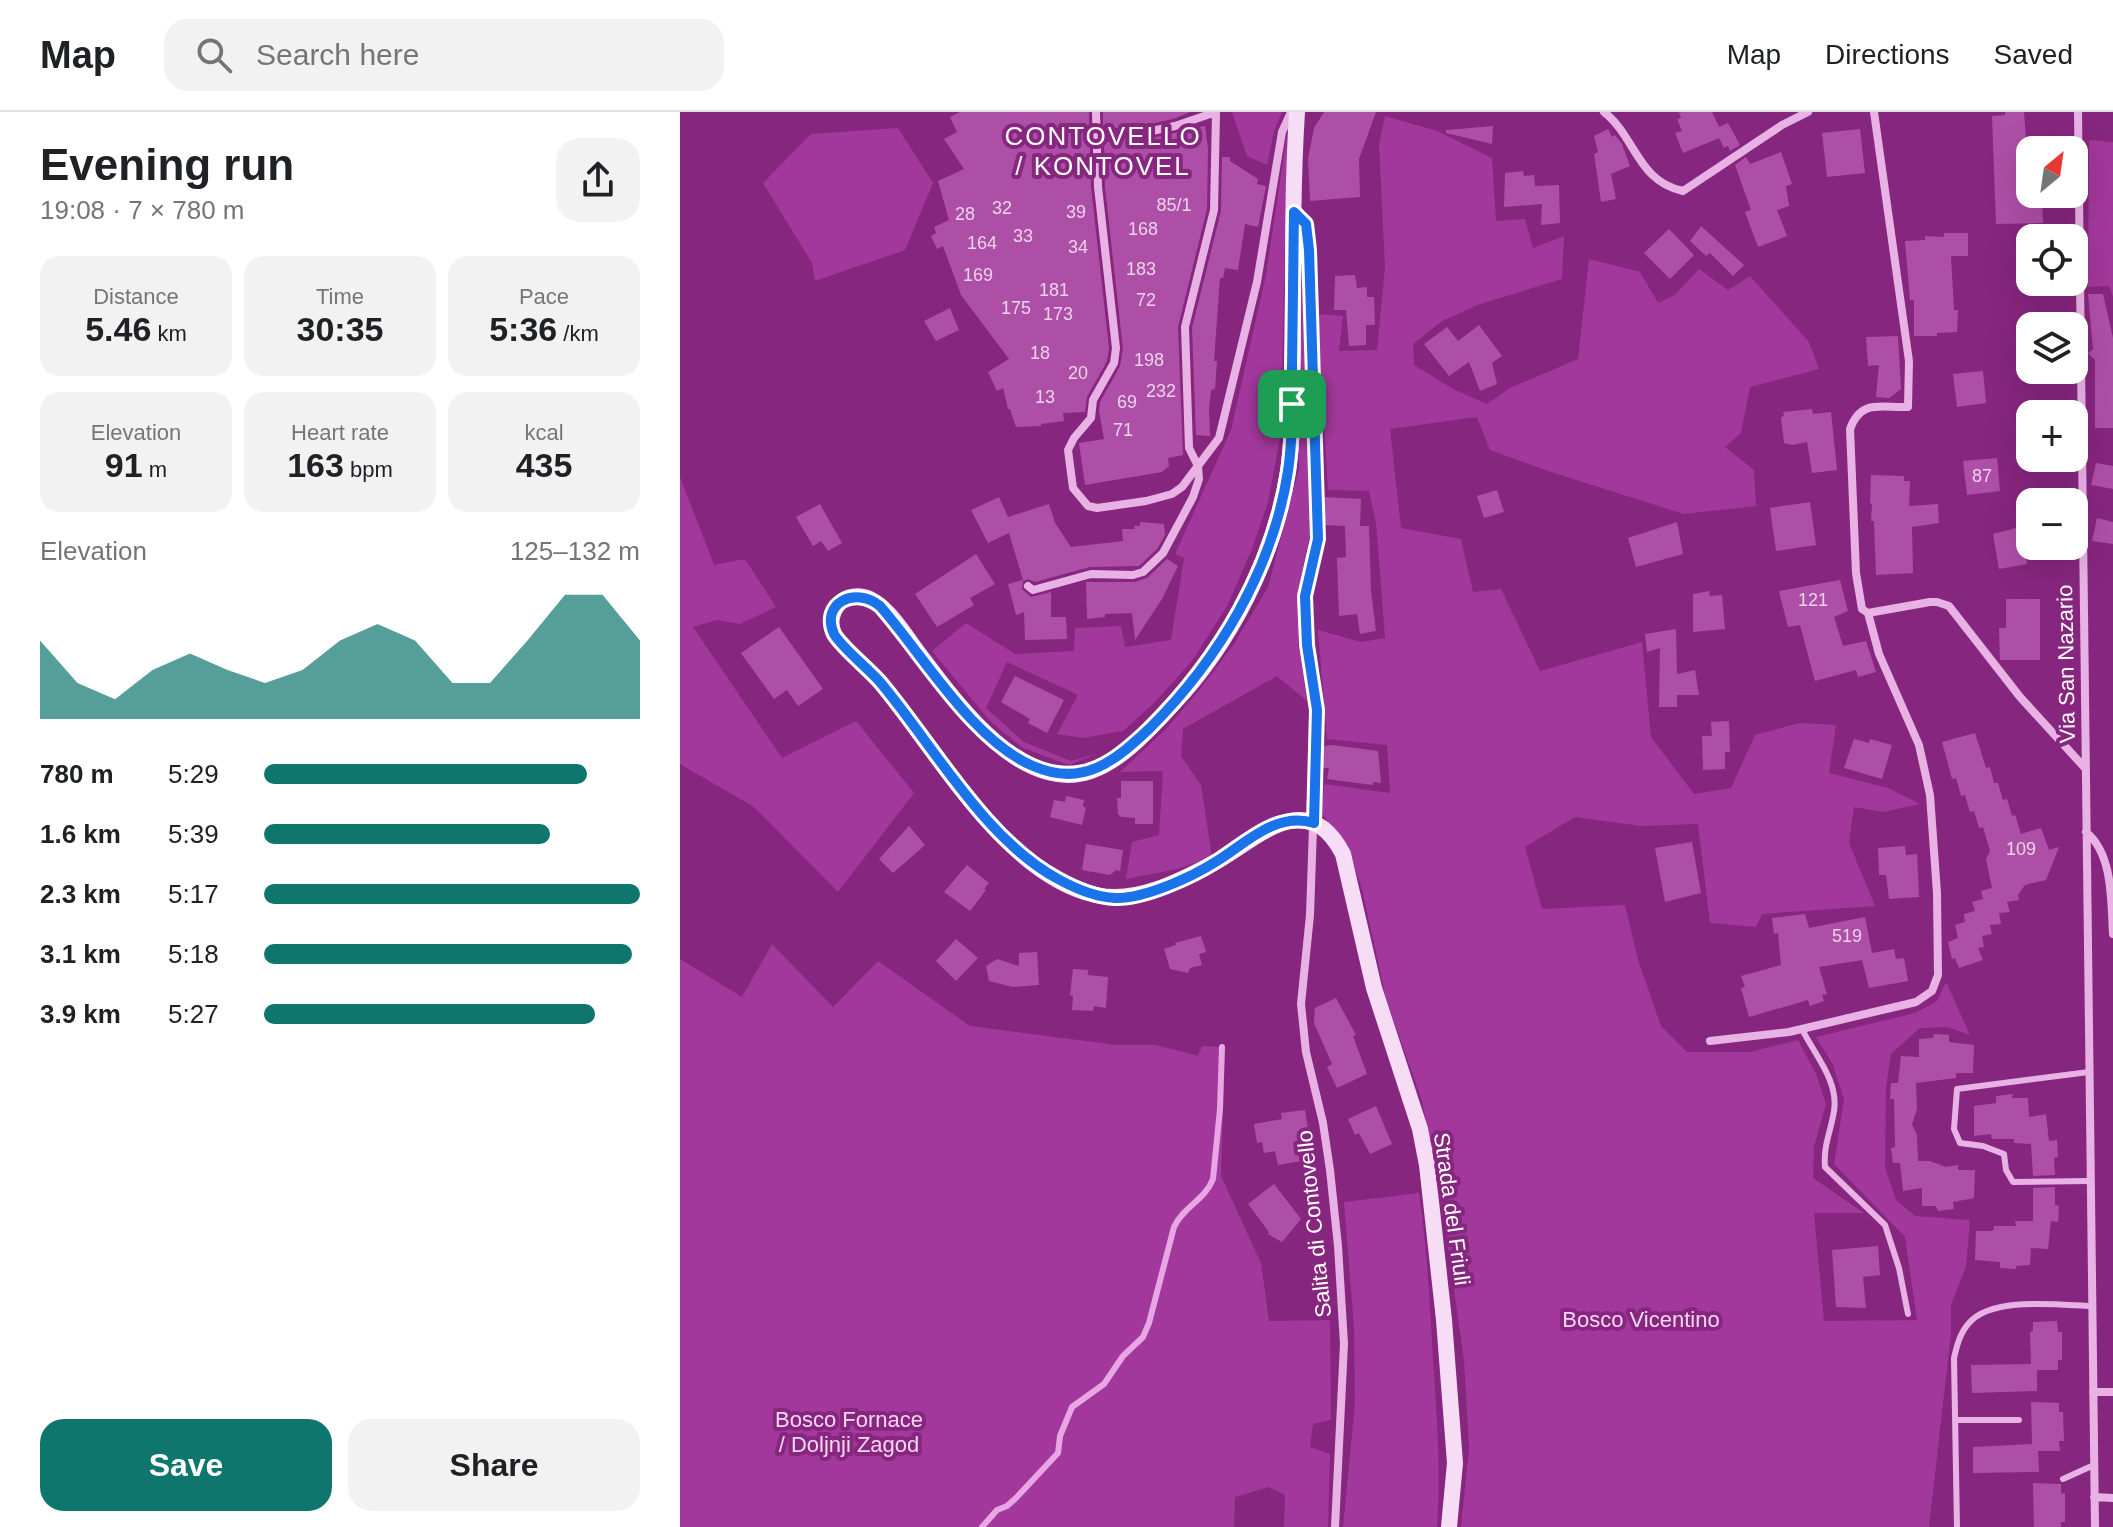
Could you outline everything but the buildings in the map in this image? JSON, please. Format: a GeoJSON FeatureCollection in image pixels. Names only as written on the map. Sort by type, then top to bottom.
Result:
{"type":"FeatureCollection","features":[{"type":"Feature","properties":{"kind":"main road"},"geometry":{"type":"LineString","coordinates":[[1294,112],[1292,404],[1288,471],[1274,527],[1260,566],[1222,641],[1183,693],[1127,750],[1110,762],[1074,775],[1054,774],[1013,756],[988,734],[950,693],[887,613],[872,600],[863,596],[847,598],[834,610],[832,625],[839,641],[878,679],[1010,845],[1030,862],[1078,890],[1117,898],[1142,894],[1217,861],[1236,846],[1275,824],[1306,820],[1314,823]]}},
{"type":"Feature","properties":{"kind":"main road","name":"Strada del Friuli"},"geometry":{"type":"LineString","coordinates":[[1314,823],[1326,829],[1343,854],[1374,988],[1420,1129],[1431,1197],[1455,1463],[1449,1527]]}},
{"type":"Feature","properties":{"kind":"street"},"geometry":{"type":"LineString","coordinates":[[1096,112],[1098,187],[1116,348],[1114,363],[1093,400],[1091,418],[1068,450],[1073,488],[1088,506],[1097,508],[1172,494],[1182,487],[1223,429],[1257,282],[1282,132],[1294,112]]}},
{"type":"Feature","properties":{"kind":"street"},"geometry":{"type":"LineString","coordinates":[[1604,112],[1619,127],[1643,166],[1667,185],[1683,191],[1782,125],[1808,112]]}},
{"type":"Feature","properties":{"kind":"street"},"geometry":{"type":"LineString","coordinates":[[1710,1041],[1802,1029],[1925,999],[1938,975],[1937,893],[1930,795],[1919,745],[1879,654],[1868,613],[1862,609],[1856,573],[1850,429],[1858,412],[1865,408],[1908,407],[1909,361],[1874,112]]}},
{"type":"Feature","properties":{"kind":"street","name":"Via San Nazario"},"geometry":{"type":"LineString","coordinates":[[2078,112],[2095,1527]]}},
{"type":"Feature","properties":{"kind":"street"},"geometry":{"type":"LineString","coordinates":[[1028,586],[1033,590],[1091,574],[1133,575],[1152,566],[1179,526],[1199,479],[1198,466],[1189,448],[1185,327],[1214,210],[1216,113],[1138,134]]}},
{"type":"Feature","properties":{"kind":"street"},"geometry":{"type":"LineString","coordinates":[[1097,135],[1120,135]]}},
{"type":"Feature","properties":{"kind":"street","name":"Salita di Contovello"},"geometry":{"type":"LineString","coordinates":[[1294,212],[1306,224],[1309,250],[1318,539],[1305,596],[1307,645],[1317,710],[1314,823],[1301,1025],[1323,1123],[1338,1246],[1344,1344],[1335,1527]]}},
{"type":"Feature","properties":{"kind":"street"},"geometry":{"type":"LineString","coordinates":[[1868,613],[1937,602],[1949,606],[2020,697],[2085,768]]}},
{"type":"Feature","properties":{"kind":"street"},"geometry":{"type":"LineString","coordinates":[[2086,832],[2098,841],[2108,863],[2113,934]]}},
{"type":"Feature","properties":{"kind":"street"},"geometry":{"type":"LineString","coordinates":[[2093,1392],[2113,1392]]}},
{"type":"Feature","properties":{"kind":"street"},"geometry":{"type":"LineString","coordinates":[[2094,1497],[2113,1498]]}},
{"type":"Feature","properties":{"kind":"lane"},"geometry":{"type":"LineString","coordinates":[[1802,1029],[1823,1065],[1835,1099],[1824,1148],[1825,1167],[1885,1225],[1899,1268],[1908,1314]]}},
{"type":"Feature","properties":{"kind":"lane"},"geometry":{"type":"LineString","coordinates":[[2089,1072],[1957,1089],[1954,1129],[1960,1143],[1983,1146],[2004,1154],[2006,1170],[2013,1182],[2090,1181]]}},
{"type":"Feature","properties":{"kind":"lane"},"geometry":{"type":"LineString","coordinates":[[1957,1527],[1954,1358],[1960,1337],[1970,1321],[1988,1309],[2024,1305],[2092,1306]]}},
{"type":"Feature","properties":{"kind":"lane"},"geometry":{"type":"LineString","coordinates":[[1957,1420],[2019,1420]]}},
{"type":"Feature","properties":{"kind":"lane"},"geometry":{"type":"LineString","coordinates":[[2063,1479],[2094,1465]]}},
{"type":"Feature","properties":{"kind":"green space"},"geometry":{"type":"Polygon","coordinates":[[[1232,112],[1282,112],[1274,131],[1267,165],[1247,156],[1232,112]]]}},
{"type":"Feature","properties":{"kind":"green space","name":"Bosco Vicentino"},"geometry":{"type":"Polygon","coordinates":[[[1385,116],[1437,131],[1492,158],[1496,221],[1525,219],[1533,248],[1564,236],[1562,279],[1480,304],[1442,321],[1413,344],[1414,365],[1453,389],[1487,404],[1510,388],[1578,359],[1589,259],[1640,272],[1658,303],[1675,295],[1699,269],[1728,290],[1750,276],[1809,342],[1819,369],[1750,387],[1741,433],[1725,447],[1754,470],[1756,506],[1684,514],[1554,473],[1490,450],[1477,417],[1390,429],[1401,528],[1461,539],[1473,592],[1501,589],[1540,671],[1642,642],[1651,737],[1694,794],[1731,788],[1755,735],[1799,723],[1836,725],[1829,773],[1888,788],[1920,804],[1883,812],[1854,807],[1849,843],[1875,906],[1762,914],[1756,927],[1710,923],[1698,824],[1641,826],[1575,817],[1525,847],[1542,909],[1625,905],[1638,960],[1661,1026],[1687,1052],[1750,1052],[1798,1040],[1816,1074],[1826,1104],[1814,1146],[1813,1178],[1864,1213],[1814,1213],[1824,1321],[1917,1320],[1905,1237],[1834,1164],[1844,1099],[1833,1065],[1816,1037],[1915,1013],[1937,1001],[1946,982],[1970,1035],[1947,1027],[1920,1028],[1891,1054],[1886,1087],[1885,1168],[1896,1200],[1915,1216],[1970,1220],[1966,1266],[1951,1305],[1951,1333],[1929,1527],[1461,1527],[1469,1448],[1464,1360],[1441,1198],[1422,1101],[1386,999],[1362,889],[1348,848],[1322,814],[1324,784],[1390,793],[1387,745],[1327,739],[1318,630],[1361,642],[1385,638],[1376,522],[1369,491],[1328,490],[1318,314],[1343,316],[1339,351],[1377,350],[1385,267],[1379,144],[1385,116]]]}},
{"type":"Feature","properties":{"kind":"green space"},"geometry":{"type":"Polygon","coordinates":[[[898,128],[933,183],[905,250],[815,281],[812,263],[763,183],[811,134],[898,128]]]}},
{"type":"Feature","properties":{"kind":"green space"},"geometry":{"type":"Polygon","coordinates":[[[1287,134],[1281,433],[1268,502],[1252,549],[1227,606],[1192,661],[1154,703],[1123,731],[1083,738],[1057,734],[1078,695],[1007,662],[986,708],[1024,742],[1071,761],[1096,754],[1069,765],[1023,748],[990,721],[932,651],[966,623],[1015,654],[1074,651],[1075,628],[1121,626],[1125,647],[1171,640],[1184,558],[1175,554],[1231,430],[1266,275],[1287,134]]]}},
{"type":"Feature","properties":{"kind":"green space"},"geometry":{"type":"Polygon","coordinates":[[[2089,140],[2113,142],[2113,297],[2109,286],[2088,287],[2089,140]]]}},
{"type":"Feature","properties":{"kind":"green space"},"geometry":{"type":"Polygon","coordinates":[[[1301,238],[1310,533],[1299,587],[1298,642],[1307,701],[1277,676],[1183,729],[1181,756],[1201,785],[1212,857],[1177,869],[1126,879],[1132,842],[1159,835],[1163,771],[1120,772],[1166,729],[1201,688],[1234,644],[1268,587],[1299,469],[1301,238]]]}},
{"type":"Feature","properties":{"kind":"green space"},"geometry":{"type":"Polygon","coordinates":[[[680,477],[714,565],[745,559],[776,607],[740,624],[717,620],[693,627],[782,758],[856,721],[914,793],[838,892],[754,807],[680,764],[680,477]]]}},
{"type":"Feature","properties":{"kind":"green space","name":"Bosco Fornace / Doljnji Zagod"},"geometry":{"type":"Polygon","coordinates":[[[772,944],[833,1007],[878,961],[970,1026],[1117,1045],[1156,1045],[1198,1056],[1202,1046],[1222,1047],[1221,1176],[1261,1263],[1269,1321],[1330,1320],[1331,1420],[1313,1424],[1310,1447],[1330,1454],[1328,1527],[1284,1527],[1285,1495],[1269,1487],[1235,1497],[1234,1527],[680,1527],[680,959],[742,997],[772,944]]]}},
{"type":"Feature","properties":{"kind":"green space"},"geometry":{"type":"Polygon","coordinates":[[[1419,1193],[1428,1276],[1437,1423],[1437,1527],[1343,1527],[1355,1403],[1354,1327],[1344,1202],[1419,1193]]]}},
{"type":"Feature","properties":{"kind":"waterway"},"geometry":{"type":"LineString","coordinates":[[982,1527],[997,1510],[1016,1498],[1058,1453],[1060,1436],[1072,1407],[1104,1384],[1123,1356],[1143,1337],[1174,1227],[1205,1193],[1213,1179],[1222,1047]]}},
{"type":"Feature","properties":{"kind":"tunnel"},"geometry":{"type":"LineString","coordinates":[[1120,135],[1138,134]]}},
{"type":"Feature","properties":{"kind":"district","name":"CONTOVELLO / KONTOVEL"},"geometry":{"type":"Point","coordinates":[1103,151]}},
{"type":"Feature","properties":{"kind":"route"},"geometry":{"type":"LineString","coordinates":[[1294,212],[1306,224],[1309,250],[1317,475],[1318,539],[1305,596],[1307,645],[1317,710],[1314,823],[1306,820],[1275,824],[1236,846],[1217,861],[1142,894],[1117,898],[1078,890],[1030,862],[1010,845],[878,679],[833,633],[834,610],[847,598],[855,596],[863,596],[880,606],[960,704],[1013,756],[1054,774],[1074,775],[1110,762],[1127,750],[1183,693],[1222,641],[1240,608],[1274,527],[1288,471],[1292,404],[1294,212]]}}]}
